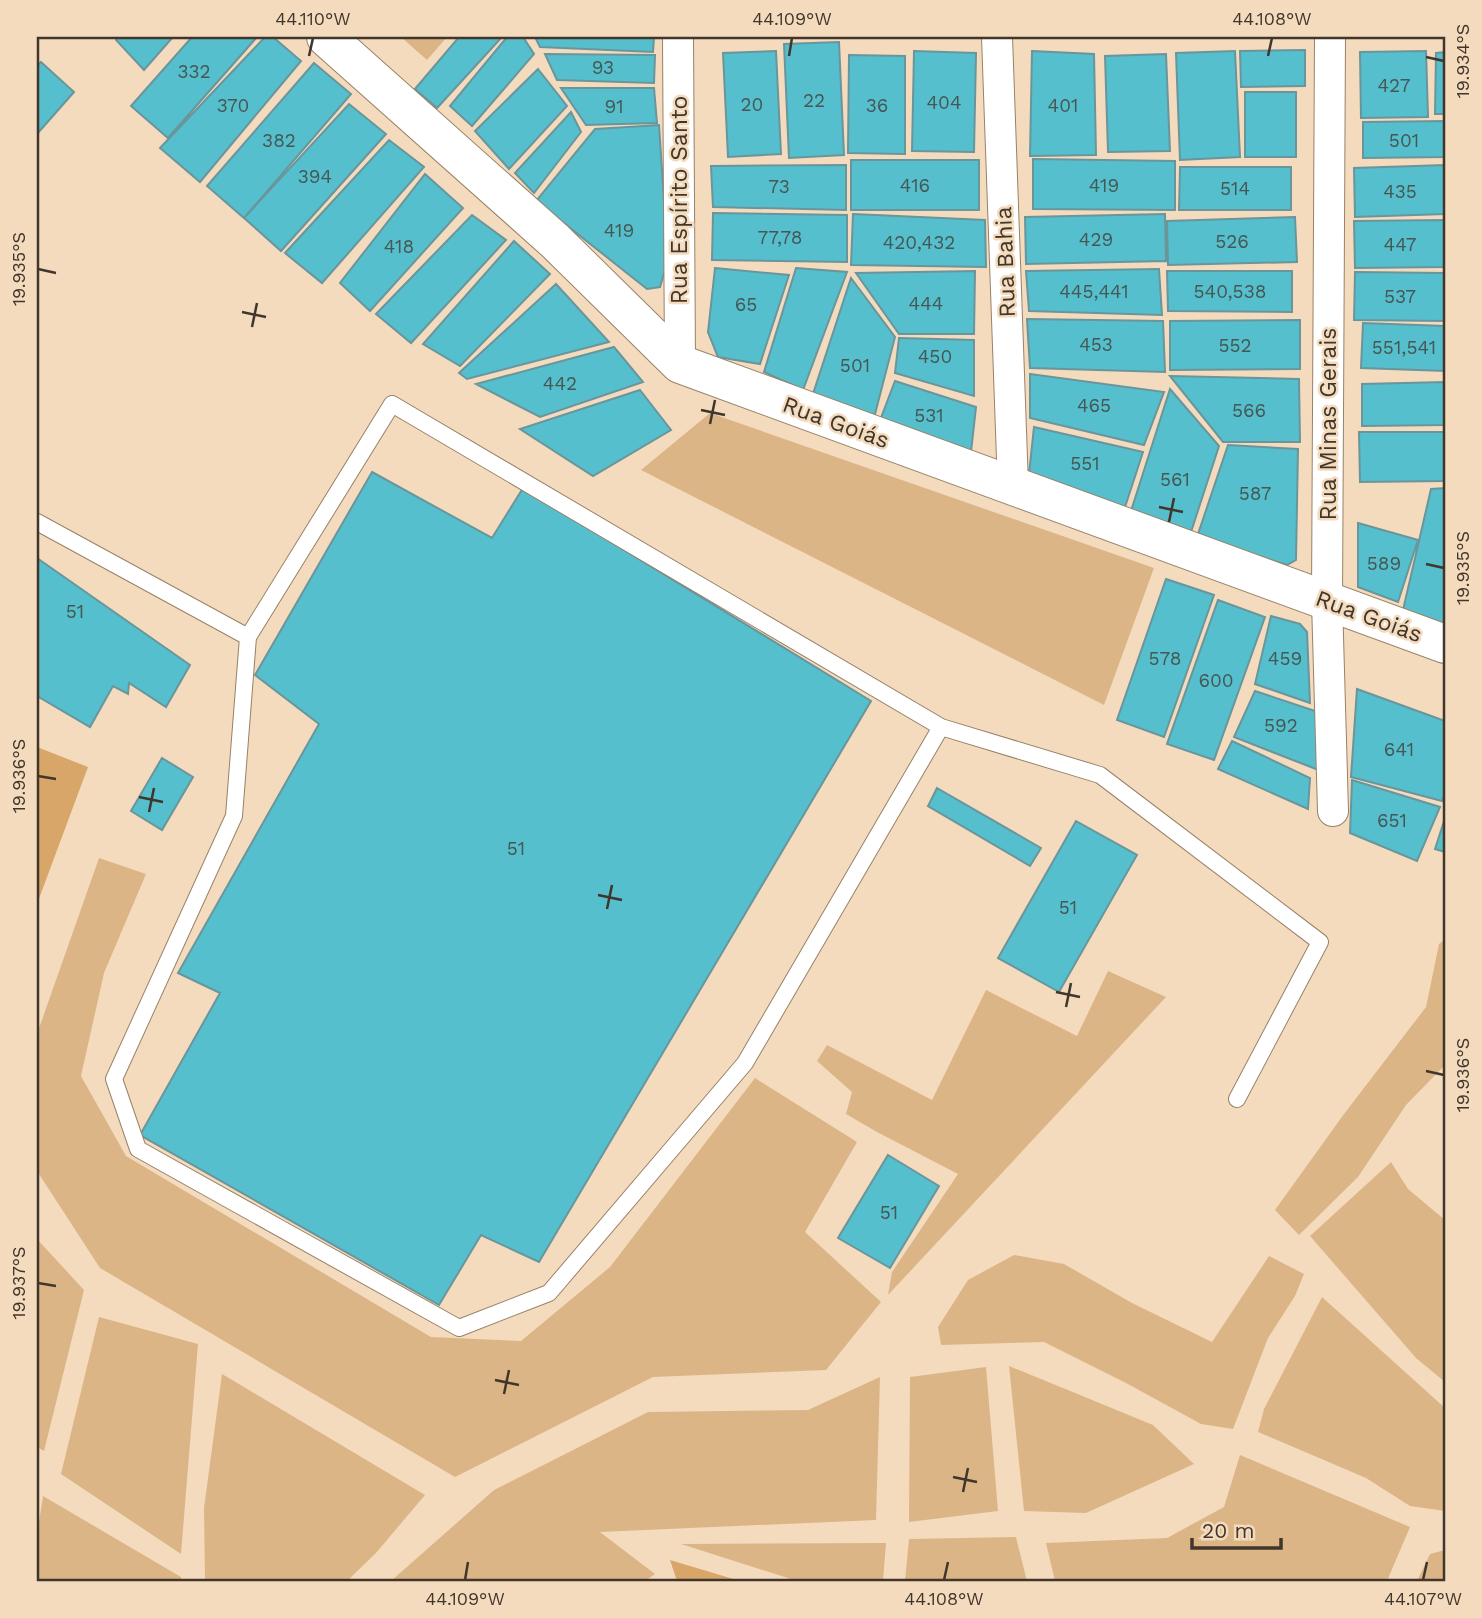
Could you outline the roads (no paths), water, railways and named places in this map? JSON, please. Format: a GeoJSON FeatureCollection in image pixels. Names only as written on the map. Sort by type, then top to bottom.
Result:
{"type":"FeatureCollection","features":[{"type":"Feature","properties":{"kind":"street","name":"Rua Goiás"},"geometry":{"type":"LineString","coordinates":[[326,37],[555,241],[680,364],[1445,644]]}},
{"type":"Feature","properties":{"kind":"street","name":"Rua Espírito Santo"},"geometry":{"type":"LineString","coordinates":[[678,37],[680,364]]}},
{"type":"Feature","properties":{"kind":"street","name":"Rua Bahia"},"geometry":{"type":"LineString","coordinates":[[997,37],[1013,487]]}},
{"type":"Feature","properties":{"kind":"street","name":"Rua Minas Gerais"},"geometry":{"type":"LineString","coordinates":[[1330,37],[1327,601],[1333,811]]}},
{"type":"Feature","properties":{"kind":"lane"},"geometry":{"type":"LineString","coordinates":[[941,727],[745,1063],[549,1293],[459,1328],[138,1149],[114,1079],[234,817],[248,637],[393,404],[941,727],[1100,775],[1320,942],[1237,1098]]}},
{"type":"Feature","properties":{"kind":"lane"},"geometry":{"type":"LineString","coordinates":[[37,522],[248,637]]}}]}
